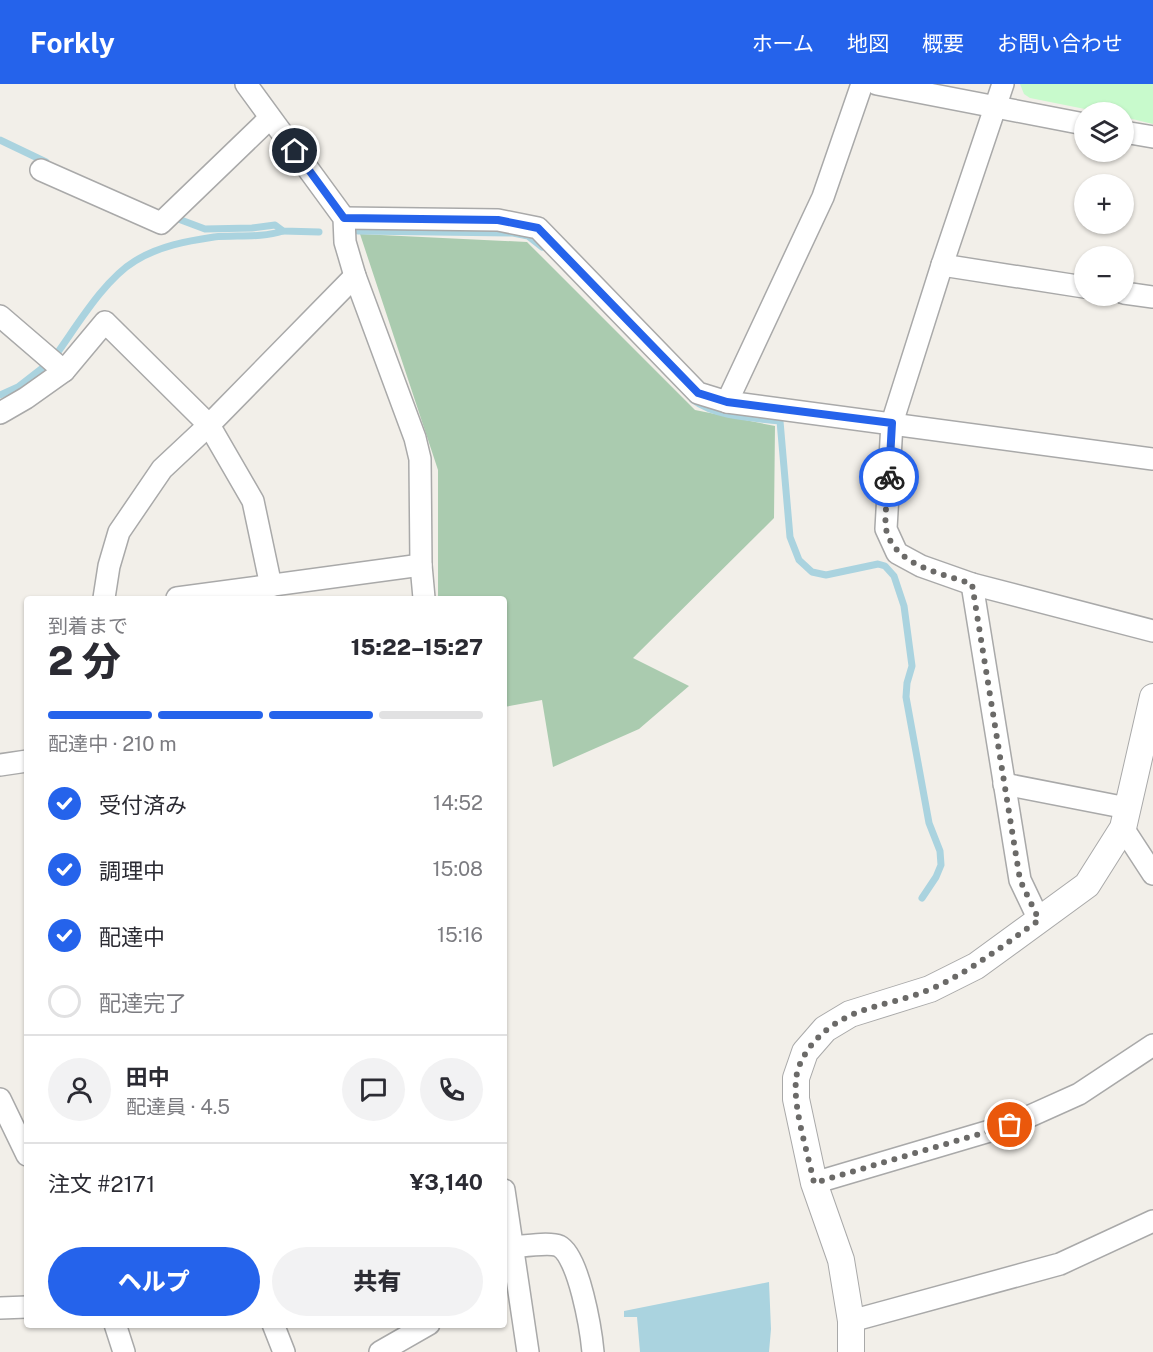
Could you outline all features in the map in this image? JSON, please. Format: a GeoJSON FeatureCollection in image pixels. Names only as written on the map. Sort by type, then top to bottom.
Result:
{"type":"FeatureCollection","features":[{"type":"Feature","properties":{"kind":"street"},"geometry":{"type":"LineString","coordinates":[[246,84],[344,218],[345,242],[355,276],[415,438],[420,459],[421,565],[424,596]]}},
{"type":"Feature","properties":{"kind":"street"},"geometry":{"type":"LineString","coordinates":[[727,402],[822,197],[862,84]]}},
{"type":"Feature","properties":{"kind":"street"},"geometry":{"type":"LineString","coordinates":[[1003,84],[892,423],[886,529],[897,553],[921,566],[972,584],[1153,631]]}},
{"type":"Feature","properties":{"kind":"street"},"geometry":{"type":"LineString","coordinates":[[889,85],[1074,122]]}},
{"type":"Feature","properties":{"kind":"street"},"geometry":{"type":"LineString","coordinates":[[41,170],[161,223],[270,118]]}},
{"type":"Feature","properties":{"kind":"street"},"geometry":{"type":"LineString","coordinates":[[1134,134],[1153,137]]}},
{"type":"Feature","properties":{"kind":"street"},"geometry":{"type":"LineString","coordinates":[[344,218],[498,220],[538,228],[698,393],[727,402],[1153,459]]}},
{"type":"Feature","properties":{"kind":"street"},"geometry":{"type":"LineString","coordinates":[[942,265],[1074,285]]}},
{"type":"Feature","properties":{"kind":"street"},"geometry":{"type":"LineString","coordinates":[[104,596],[108,566],[119,532],[162,469],[210,425],[355,276]]}},
{"type":"Feature","properties":{"kind":"street"},"geometry":{"type":"LineString","coordinates":[[1134,294],[1153,297]]}},
{"type":"Feature","properties":{"kind":"street"},"geometry":{"type":"LineString","coordinates":[[0,316],[64,370]]}},
{"type":"Feature","properties":{"kind":"street"},"geometry":{"type":"LineString","coordinates":[[0,413],[26,398],[64,370],[105,322],[210,425],[253,501],[271,585]]}},
{"type":"Feature","properties":{"kind":"street"},"geometry":{"type":"LineString","coordinates":[[191,596],[421,565]]}},
{"type":"Feature","properties":{"kind":"street"},"geometry":{"type":"LineString","coordinates":[[972,584],[1020,880],[1039,920]]}},
{"type":"Feature","properties":{"kind":"street"},"geometry":{"type":"LineString","coordinates":[[851,1352],[851,1321],[841,1260],[814,1183],[796,1099],[796,1078],[805,1052],[825,1029],[850,1014],[930,989],[976,966],[1087,885],[1125,818],[1153,697]]}},
{"type":"Feature","properties":{"kind":"street"},"geometry":{"type":"LineString","coordinates":[[0,765],[24,761]]}},
{"type":"Feature","properties":{"kind":"street"},"geometry":{"type":"LineString","coordinates":[[1004,784],[1125,818],[1153,874]]}},
{"type":"Feature","properties":{"kind":"street"},"geometry":{"type":"LineString","coordinates":[[814,1183],[1010,1125],[1079,1094],[1153,1045]]}},
{"type":"Feature","properties":{"kind":"street"},"geometry":{"type":"LineString","coordinates":[[0,1099],[24,1148]]}},
{"type":"Feature","properties":{"kind":"street"},"geometry":{"type":"LineString","coordinates":[[507,1211],[512,1247],[510,1280],[528,1352]]}},
{"type":"Feature","properties":{"kind":"street"},"geometry":{"type":"LineString","coordinates":[[851,1321],[1060,1264],[1153,1221]]}},
{"type":"Feature","properties":{"kind":"street"},"geometry":{"type":"LineString","coordinates":[[512,1247],[556,1245],[566,1251],[583,1293],[591,1329],[593,1352]]}},
{"type":"Feature","properties":{"kind":"street"},"geometry":{"type":"LineString","coordinates":[[0,1308],[24,1307]]}},
{"type":"Feature","properties":{"kind":"street"},"geometry":{"type":"LineString","coordinates":[[116,1328],[124,1352]]}},
{"type":"Feature","properties":{"kind":"street"},"geometry":{"type":"LineString","coordinates":[[275,1328],[284,1352]]}},
{"type":"Feature","properties":{"kind":"street"},"geometry":{"type":"LineString","coordinates":[[380,1352],[422,1328]]}},
{"type":"Feature","properties":{"kind":"green space"},"geometry":{"type":"Polygon","coordinates":[[[1020,84],[1153,84],[1153,124],[1134,119],[1134,102],[1074,102],[1074,107],[1030,98],[1024,94],[1020,84]]]}},
{"type":"Feature","properties":{"kind":"green space"},"geometry":{"type":"Polygon","coordinates":[[[360,234],[527,242],[695,410],[775,426],[774,518],[633,658],[689,686],[639,729],[553,767],[542,700],[507,706],[507,596],[438,596],[438,470],[360,234]]]}},
{"type":"Feature","properties":{"kind":"water"},"geometry":{"type":"Polygon","coordinates":[[[769,1282],[771,1329],[769,1352],[640,1352],[637,1317],[624,1317],[624,1311],[769,1282]]]}},
{"type":"Feature","properties":{"kind":"waterway"},"geometry":{"type":"LineString","coordinates":[[0,140],[46,162]]}},
{"type":"Feature","properties":{"kind":"waterway"},"geometry":{"type":"LineString","coordinates":[[173,217],[205,229],[275,225],[283,231],[319,232]]}},
{"type":"Feature","properties":{"kind":"waterway"},"geometry":{"type":"LineString","coordinates":[[58,352],[103,290],[124,269],[144,256],[163,248],[194,240],[266,235],[283,231]]}},
{"type":"Feature","properties":{"kind":"waterway"},"geometry":{"type":"LineString","coordinates":[[358,231],[513,233],[528,236],[542,247]]}},
{"type":"Feature","properties":{"kind":"waterway"},"geometry":{"type":"LineString","coordinates":[[0,395],[18,387],[45,366]]}},
{"type":"Feature","properties":{"kind":"waterway"},"geometry":{"type":"LineString","coordinates":[[693,400],[702,406],[724,413],[780,421],[790,537],[799,560],[812,572],[826,575],[878,564],[885,566],[894,576],[904,606],[912,666],[906,697],[929,823],[940,851],[941,865],[922,898]]}},
{"type":"Feature","properties":{"kind":"way so far"},"geometry":{"type":"LineString","coordinates":[[889,477],[886,529],[897,553],[921,566],[972,584],[1020,880],[1039,920],[976,966],[930,989],[850,1014],[825,1029],[805,1052],[796,1078],[796,1099],[814,1183],[1010,1125]]}},
{"type":"Feature","properties":{"kind":"route"},"geometry":{"type":"LineString","coordinates":[[295,151],[344,218],[498,220],[538,228],[698,393],[727,402],[892,423],[889,477]]}}]}
